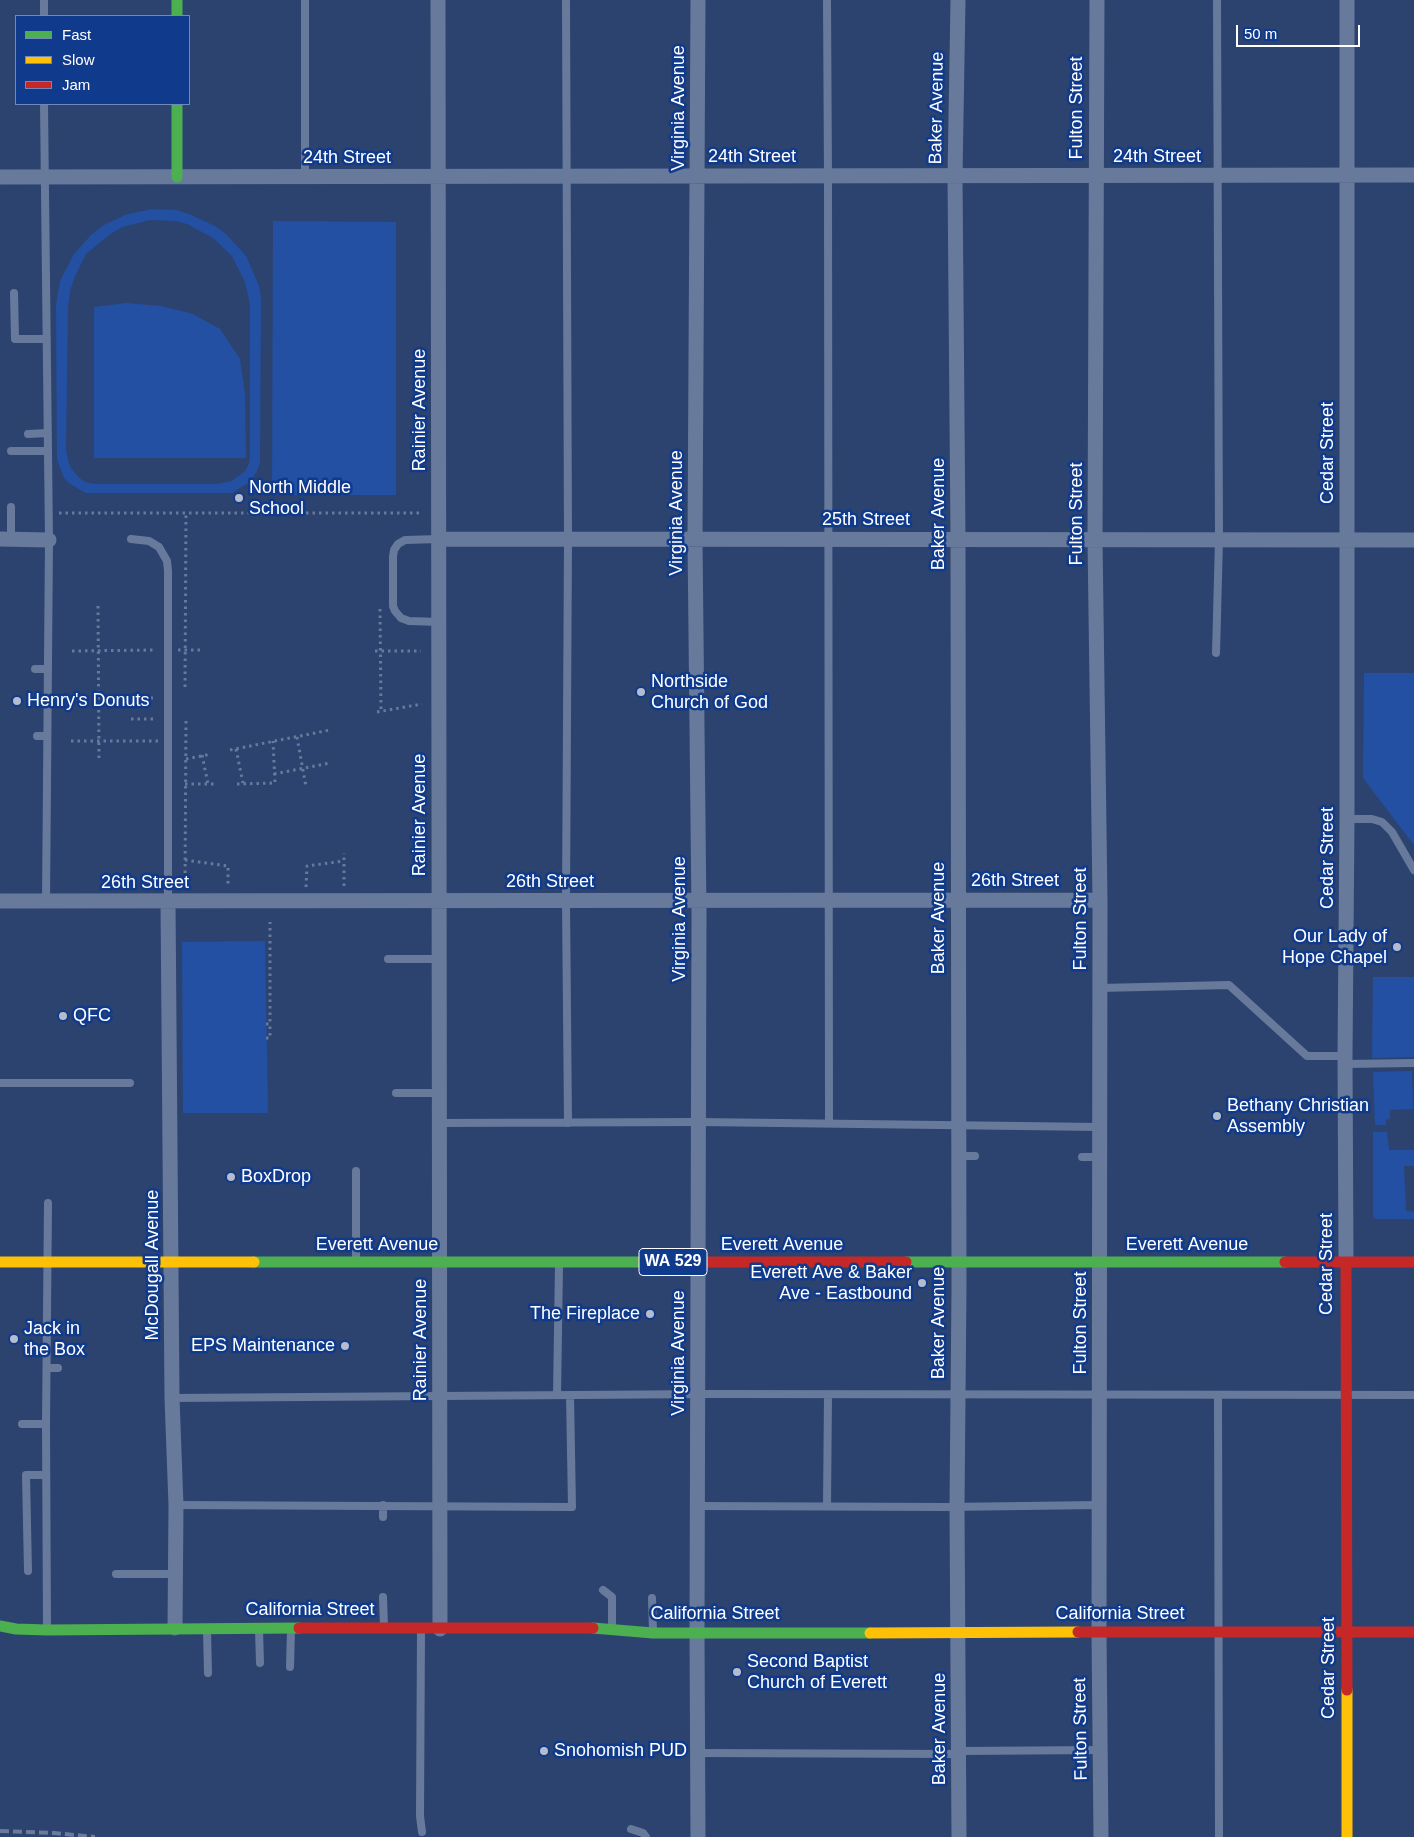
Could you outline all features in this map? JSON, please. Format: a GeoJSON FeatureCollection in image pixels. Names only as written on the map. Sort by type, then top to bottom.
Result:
{"type":"FeatureCollection","features":[{"type":"Feature","properties":{"kind":"street"},"geometry":{"type":"LineString","coordinates":[[177,0],[177,15]]}},
{"type":"Feature","properties":{"kind":"street","name":"Rainier Avenue"},"geometry":{"type":"LineString","coordinates":[[438,0],[440,1629]]}},
{"type":"Feature","properties":{"kind":"street","name":"Virginia Avenue"},"geometry":{"type":"LineString","coordinates":[[698,0],[695,540],[699,900],[696,1632],[698,1837]]}},
{"type":"Feature","properties":{"kind":"street","name":"Baker Avenue"},"geometry":{"type":"LineString","coordinates":[[958,0],[955,176],[958,539],[959,1262],[957,1507],[959,1837]]}},
{"type":"Feature","properties":{"kind":"street","name":"Fulton Street"},"geometry":{"type":"LineString","coordinates":[[1097,0],[1095,540],[1100,900],[1099,1632],[1101,1837]]}},
{"type":"Feature","properties":{"kind":"street","name":"Cedar Street"},"geometry":{"type":"LineString","coordinates":[[1347,0],[1347,819],[1345,1060],[1348,1837]]}},
{"type":"Feature","properties":{"kind":"street"},"geometry":{"type":"LineString","coordinates":[[177,105],[177,177]]}},
{"type":"Feature","properties":{"kind":"street","name":"24th Street"},"geometry":{"type":"LineString","coordinates":[[0,177],[1414,175]]}},
{"type":"Feature","properties":{"kind":"street"},"geometry":{"type":"LineString","coordinates":[[6,539],[49,540]]}},
{"type":"Feature","properties":{"kind":"street","name":"25th Street"},"geometry":{"type":"LineString","coordinates":[[439,539],[1414,540]]}},
{"type":"Feature","properties":{"kind":"street","name":"26th Street"},"geometry":{"type":"LineString","coordinates":[[0,901],[1100,900]]}},
{"type":"Feature","properties":{"kind":"street","name":"McDougall Avenue"},"geometry":{"type":"LineString","coordinates":[[168,901],[172,1398],[176,1505],[175,1628]]}},
{"type":"Feature","properties":{"kind":"street","name":"Everett Avenue"},"geometry":{"type":"LineString","coordinates":[[0,1262],[1414,1262]]}},
{"type":"Feature","properties":{"kind":"street","name":"California Street"},"geometry":{"type":"LineString","coordinates":[[0,1626],[16,1629],[47,1630],[291,1627],[440,1629],[596,1628],[653,1633],[1414,1632]]}},
{"type":"Feature","properties":{"kind":"street","name":"California Street"},"geometry":{"type":"LineString","coordinates":[[0,1633],[16,1629]]}},
{"type":"Feature","properties":{"kind":"lane"},"geometry":{"type":"LineString","coordinates":[[44,0],[44,15]]}},
{"type":"Feature","properties":{"kind":"lane"},"geometry":{"type":"LineString","coordinates":[[305,0],[305,177]]}},
{"type":"Feature","properties":{"kind":"lane"},"geometry":{"type":"LineString","coordinates":[[566,0],[568,540],[566,901],[568,1123]]}},
{"type":"Feature","properties":{"kind":"lane"},"geometry":{"type":"LineString","coordinates":[[827,0],[829,1123]]}},
{"type":"Feature","properties":{"kind":"lane"},"geometry":{"type":"LineString","coordinates":[[1216,653],[1219,540],[1217,0]]}},
{"type":"Feature","properties":{"kind":"lane"},"geometry":{"type":"LineString","coordinates":[[44,105],[49,513],[46,902]]}},
{"type":"Feature","properties":{"kind":"lane"},"geometry":{"type":"LineString","coordinates":[[14,293],[14,340],[46,340]]}},
{"type":"Feature","properties":{"kind":"lane"},"geometry":{"type":"LineString","coordinates":[[28,434],[48,434]]}},
{"type":"Feature","properties":{"kind":"lane"},"geometry":{"type":"LineString","coordinates":[[11,451],[48,451]]}},
{"type":"Feature","properties":{"kind":"lane"},"geometry":{"type":"LineString","coordinates":[[6,539],[11,507]]}},
{"type":"Feature","properties":{"kind":"lane"},"geometry":{"type":"LineString","coordinates":[[131,539],[150,541],[158,547],[167,561],[168,901]]}},
{"type":"Feature","properties":{"kind":"lane"},"geometry":{"type":"LineString","coordinates":[[439,539],[405,540],[398,544],[394,550],[393,557],[393,606],[395,611],[401,618],[410,621],[439,622]]}},
{"type":"Feature","properties":{"kind":"lane"},"geometry":{"type":"LineString","coordinates":[[35,669],[48,669]]}},
{"type":"Feature","properties":{"kind":"lane"},"geometry":{"type":"LineString","coordinates":[[37,736],[48,736]]}},
{"type":"Feature","properties":{"kind":"lane"},"geometry":{"type":"LineString","coordinates":[[1347,819],[1372,819],[1382,822],[1392,832],[1414,870]]}},
{"type":"Feature","properties":{"kind":"lane"},"geometry":{"type":"LineString","coordinates":[[388,959],[439,960]]}},
{"type":"Feature","properties":{"kind":"lane"},"geometry":{"type":"LineString","coordinates":[[1100,988],[1229,986],[1308,1056],[1345,1060],[1414,1063]]}},
{"type":"Feature","properties":{"kind":"lane"},"geometry":{"type":"LineString","coordinates":[[0,1083],[130,1083]]}},
{"type":"Feature","properties":{"kind":"lane"},"geometry":{"type":"LineString","coordinates":[[396,1094],[439,1093]]}},
{"type":"Feature","properties":{"kind":"lane"},"geometry":{"type":"LineString","coordinates":[[439,1123],[699,1122],[1100,1127]]}},
{"type":"Feature","properties":{"kind":"lane"},"geometry":{"type":"LineString","coordinates":[[958,1156],[975,1156]]}},
{"type":"Feature","properties":{"kind":"lane"},"geometry":{"type":"LineString","coordinates":[[1082,1157],[1100,1157]]}},
{"type":"Feature","properties":{"kind":"lane"},"geometry":{"type":"LineString","coordinates":[[356,1171],[356,1262]]}},
{"type":"Feature","properties":{"kind":"lane"},"geometry":{"type":"LineString","coordinates":[[47,1630],[48,1203]]}},
{"type":"Feature","properties":{"kind":"lane"},"geometry":{"type":"LineString","coordinates":[[557,1395],[559,1262]]}},
{"type":"Feature","properties":{"kind":"lane"},"geometry":{"type":"LineString","coordinates":[[47,1368],[58,1368]]}},
{"type":"Feature","properties":{"kind":"lane"},"geometry":{"type":"LineString","coordinates":[[172,1398],[557,1395],[1414,1395]]}},
{"type":"Feature","properties":{"kind":"lane"},"geometry":{"type":"LineString","coordinates":[[176,1505],[572,1507],[570,1395]]}},
{"type":"Feature","properties":{"kind":"lane"},"geometry":{"type":"LineString","coordinates":[[827,1506],[828,1395]]}},
{"type":"Feature","properties":{"kind":"lane"},"geometry":{"type":"LineString","coordinates":[[1218,1395],[1219,1837]]}},
{"type":"Feature","properties":{"kind":"lane"},"geometry":{"type":"LineString","coordinates":[[22,1424],[46,1424]]}},
{"type":"Feature","properties":{"kind":"lane"},"geometry":{"type":"LineString","coordinates":[[28,1571],[26,1475],[46,1475]]}},
{"type":"Feature","properties":{"kind":"lane"},"geometry":{"type":"LineString","coordinates":[[697,1506],[957,1507],[1099,1504]]}},
{"type":"Feature","properties":{"kind":"lane"},"geometry":{"type":"LineString","coordinates":[[383,1506],[383,1516]]}},
{"type":"Feature","properties":{"kind":"lane"},"geometry":{"type":"LineString","coordinates":[[116,1574],[175,1574]]}},
{"type":"Feature","properties":{"kind":"lane"},"geometry":{"type":"LineString","coordinates":[[603,1590],[612,1597],[612,1629]]}},
{"type":"Feature","properties":{"kind":"lane"},"geometry":{"type":"LineString","coordinates":[[383,1597],[384,1628]]}},
{"type":"Feature","properties":{"kind":"lane"},"geometry":{"type":"LineString","coordinates":[[652,1598],[653,1633]]}},
{"type":"Feature","properties":{"kind":"lane"},"geometry":{"type":"LineString","coordinates":[[290,1667],[291,1627]]}},
{"type":"Feature","properties":{"kind":"lane"},"geometry":{"type":"LineString","coordinates":[[208,1628],[208,1673]]}},
{"type":"Feature","properties":{"kind":"lane"},"geometry":{"type":"LineString","coordinates":[[259,1628],[260,1663]]}},
{"type":"Feature","properties":{"kind":"lane"},"geometry":{"type":"LineString","coordinates":[[421,1628],[420,1816],[422,1832]]}},
{"type":"Feature","properties":{"kind":"lane"},"geometry":{"type":"LineString","coordinates":[[697,1753],[959,1753],[1100,1750]]}},
{"type":"Feature","properties":{"kind":"lane"},"geometry":{"type":"LineString","coordinates":[[631,1829],[643,1833],[646,1837]]}},
{"type":"Feature","properties":{"kind":"path"},"geometry":{"type":"LineString","coordinates":[[49,513],[421,513]]}},
{"type":"Feature","properties":{"kind":"path"},"geometry":{"type":"LineString","coordinates":[[186,513],[186,687]]}},
{"type":"Feature","properties":{"kind":"path"},"geometry":{"type":"LineString","coordinates":[[380,600],[379,712],[422,704]]}},
{"type":"Feature","properties":{"kind":"path"},"geometry":{"type":"LineString","coordinates":[[98,606],[100,758]]}},
{"type":"Feature","properties":{"kind":"path"},"geometry":{"type":"LineString","coordinates":[[72,651],[200,650]]}},
{"type":"Feature","properties":{"kind":"path"},"geometry":{"type":"LineString","coordinates":[[375,651],[421,651]]}},
{"type":"Feature","properties":{"kind":"path"},"geometry":{"type":"LineString","coordinates":[[131,698],[157,698]]}},
{"type":"Feature","properties":{"kind":"path"},"geometry":{"type":"LineString","coordinates":[[131,719],[157,719]]}},
{"type":"Feature","properties":{"kind":"path"},"geometry":{"type":"LineString","coordinates":[[185,886],[186,720]]}},
{"type":"Feature","properties":{"kind":"path"},"geometry":{"type":"LineString","coordinates":[[230,750],[330,730]]}},
{"type":"Feature","properties":{"kind":"path"},"geometry":{"type":"LineString","coordinates":[[297,737],[306,787]]}},
{"type":"Feature","properties":{"kind":"path"},"geometry":{"type":"LineString","coordinates":[[71,741],[186,741]]}},
{"type":"Feature","properties":{"kind":"path"},"geometry":{"type":"LineString","coordinates":[[236,784],[275,783],[273,741]]}},
{"type":"Feature","properties":{"kind":"path"},"geometry":{"type":"LineString","coordinates":[[236,749],[243,783]]}},
{"type":"Feature","properties":{"kind":"path"},"geometry":{"type":"LineString","coordinates":[[186,759],[212,754]]}},
{"type":"Feature","properties":{"kind":"path"},"geometry":{"type":"LineString","coordinates":[[202,755],[208,784]]}},
{"type":"Feature","properties":{"kind":"path"},"geometry":{"type":"LineString","coordinates":[[274,774],[330,762]]}},
{"type":"Feature","properties":{"kind":"path"},"geometry":{"type":"LineString","coordinates":[[186,784],[216,784]]}},
{"type":"Feature","properties":{"kind":"path"},"geometry":{"type":"LineString","coordinates":[[344,853],[344,887]]}},
{"type":"Feature","properties":{"kind":"path"},"geometry":{"type":"LineString","coordinates":[[185,860],[228,866],[228,886]]}},
{"type":"Feature","properties":{"kind":"path"},"geometry":{"type":"LineString","coordinates":[[306,887],[307,866],[344,861]]}},
{"type":"Feature","properties":{"kind":"path"},"geometry":{"type":"LineString","coordinates":[[266,1038],[270,1038],[268,1024],[270,922]]}},
{"type":"Feature","properties":{"kind":"shaded area"},"geometry":{"type":"Polygon","coordinates":[[[151,209],[176,210],[215,226],[226,234],[246,256],[259,286],[261,297],[260,463],[250,482],[232,493],[86,493],[70,484],[64,478],[57,459],[56,305],[60,281],[74,254],[91,235],[104,225],[125,215],[151,209]],[[150,220],[122,227],[86,254],[75,276],[70,291],[68,307],[66,449],[71,468],[85,482],[94,484],[217,484],[232,481],[245,471],[249,464],[250,304],[245,282],[232,256],[213,238],[187,224],[175,221],[150,220]]]}},
{"type":"Feature","properties":{"kind":"shaded area"},"geometry":{"type":"Polygon","coordinates":[[[273,221],[396,222],[396,495],[272,495],[273,221]]]}},
{"type":"Feature","properties":{"kind":"shaded area"},"geometry":{"type":"Polygon","coordinates":[[[126,303],[161,306],[193,314],[220,329],[240,359],[245,394],[246,458],[94,458],[94,307],[126,303]]]}},
{"type":"Feature","properties":{"kind":"shaded area"},"geometry":{"type":"Polygon","coordinates":[[[1364,673],[1414,673],[1414,845],[1363,778],[1364,673]]]}},
{"type":"Feature","properties":{"kind":"shaded area"},"geometry":{"type":"Polygon","coordinates":[[[265,941],[268,1113],[183,1113],[182,942],[265,941]]]}},
{"type":"Feature","properties":{"kind":"shaded area"},"geometry":{"type":"Polygon","coordinates":[[[1373,977],[1414,977],[1414,1057],[1372,1058],[1373,977]]]}},
{"type":"Feature","properties":{"kind":"shaded area"},"geometry":{"type":"Polygon","coordinates":[[[1412,1071],[1413,1109],[1390,1110],[1390,1119],[1386,1120],[1386,1125],[1375,1125],[1373,1072],[1412,1071]]]}},
{"type":"Feature","properties":{"kind":"shaded area"},"geometry":{"type":"Polygon","coordinates":[[[1373,1132],[1387,1132],[1389,1150],[1414,1150],[1414,1166],[1404,1166],[1406,1211],[1414,1212],[1414,1219],[1376,1219],[1373,1216],[1373,1132]]]}},
{"type":"Feature","properties":{"kind":"railway"},"geometry":{"type":"LineString","coordinates":[[0,1831],[95,1837]]}},
{"type":"Feature","properties":{"kind":"traffic: fast"},"geometry":{"type":"LineString","coordinates":[[177,0],[177,15]]}},
{"type":"Feature","properties":{"kind":"traffic: fast"},"geometry":{"type":"LineString","coordinates":[[177,105],[177,177]]}},
{"type":"Feature","properties":{"kind":"traffic: fast"},"geometry":{"type":"LineString","coordinates":[[254,1262],[644,1262]]}},
{"type":"Feature","properties":{"kind":"traffic: fast"},"geometry":{"type":"LineString","coordinates":[[906,1262],[1285,1262]]}},
{"type":"Feature","properties":{"kind":"traffic: fast"},"geometry":{"type":"LineString","coordinates":[[0,1626],[16,1629],[47,1630],[299,1628]]}},
{"type":"Feature","properties":{"kind":"traffic: fast"},"geometry":{"type":"LineString","coordinates":[[593,1628],[653,1633],[870,1633]]}},
{"type":"Feature","properties":{"kind":"traffic: slow"},"geometry":{"type":"LineString","coordinates":[[0,1262],[254,1262]]}},
{"type":"Feature","properties":{"kind":"traffic: slow"},"geometry":{"type":"LineString","coordinates":[[870,1633],[1078,1632]]}},
{"type":"Feature","properties":{"kind":"traffic: slow"},"geometry":{"type":"LineString","coordinates":[[1347,1690],[1347,1837]]}},
{"type":"Feature","properties":{"kind":"traffic: jam"},"geometry":{"type":"LineString","coordinates":[[644,1262],[906,1262]]}},
{"type":"Feature","properties":{"kind":"traffic: jam"},"geometry":{"type":"LineString","coordinates":[[1285,1262],[1414,1262]]}},
{"type":"Feature","properties":{"kind":"traffic: jam"},"geometry":{"type":"LineString","coordinates":[[1346,1262],[1347,1690]]}},
{"type":"Feature","properties":{"kind":"traffic: jam"},"geometry":{"type":"LineString","coordinates":[[299,1628],[593,1628]]}},
{"type":"Feature","properties":{"kind":"traffic: jam"},"geometry":{"type":"LineString","coordinates":[[1078,1632],[1414,1632]]}},
{"type":"Feature","properties":{"kind":"place","name":"North Middle School"},"geometry":{"type":"Point","coordinates":[239,498]}},
{"type":"Feature","properties":{"kind":"place","name":"Northside Church of God"},"geometry":{"type":"Point","coordinates":[641,692]}},
{"type":"Feature","properties":{"kind":"place","name":"Henry's Donuts"},"geometry":{"type":"Point","coordinates":[17,701]}},
{"type":"Feature","properties":{"kind":"place","name":"Our Lady of Hope Chapel"},"geometry":{"type":"Point","coordinates":[1397,947]}},
{"type":"Feature","properties":{"kind":"place","name":"QFC"},"geometry":{"type":"Point","coordinates":[63,1016]}},
{"type":"Feature","properties":{"kind":"place","name":"Bethany Christian Assembly"},"geometry":{"type":"Point","coordinates":[1217,1116]}},
{"type":"Feature","properties":{"kind":"place","name":"BoxDrop"},"geometry":{"type":"Point","coordinates":[231,1177]}},
{"type":"Feature","properties":{"kind":"place","name":"Everett Ave & Baker Ave - Eastbound"},"geometry":{"type":"Point","coordinates":[922,1283]}},
{"type":"Feature","properties":{"kind":"place","name":"The Fireplace"},"geometry":{"type":"Point","coordinates":[650,1314]}},
{"type":"Feature","properties":{"kind":"place","name":"Jack in the Box"},"geometry":{"type":"Point","coordinates":[14,1339]}},
{"type":"Feature","properties":{"kind":"place","name":"EPS Maintenance"},"geometry":{"type":"Point","coordinates":[345,1346]}},
{"type":"Feature","properties":{"kind":"place","name":"Second Baptist Church of Everett"},"geometry":{"type":"Point","coordinates":[737,1672]}},
{"type":"Feature","properties":{"kind":"place","name":"Snohomish PUD"},"geometry":{"type":"Point","coordinates":[544,1751]}}]}
